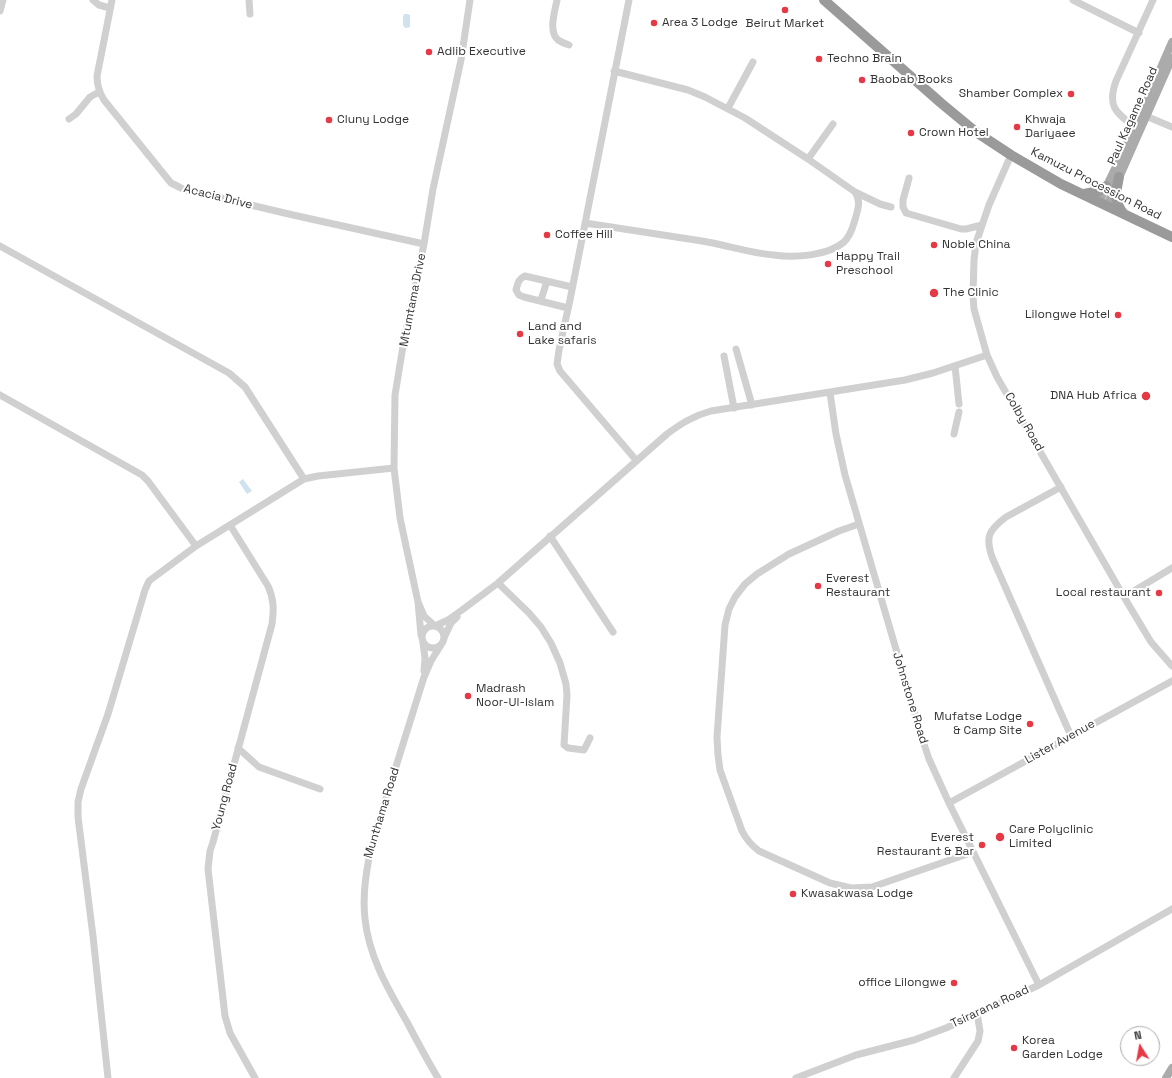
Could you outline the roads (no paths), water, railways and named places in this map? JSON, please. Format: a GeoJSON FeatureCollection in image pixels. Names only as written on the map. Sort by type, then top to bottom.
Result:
{"type":"FeatureCollection","features":[{"type":"Feature","properties":{"kind":"highway","name":"Kamuzu Procession Road"},"geometry":{"type":"LineString","coordinates":[[824,0],[976,132],[1043,174],[1172,237]]}},
{"type":"Feature","properties":{"kind":"highway"},"geometry":{"type":"LineString","coordinates":[[1119,177],[1116,201],[1124,214]]}},
{"type":"Feature","properties":{"kind":"highway"},"geometry":{"type":"LineString","coordinates":[[1084,194],[1099,191],[1106,186]]}},
{"type":"Feature","properties":{"kind":"main road"},"geometry":{"type":"LineString","coordinates":[[1143,115],[1172,42]]}},
{"type":"Feature","properties":{"kind":"main road","name":"Paul Kagame Road"},"geometry":{"type":"LineString","coordinates":[[1103,204],[1119,177],[1143,115],[1172,58]]}},
{"type":"Feature","properties":{"kind":"main road"},"geometry":{"type":"LineString","coordinates":[[1103,204],[1106,186],[1137,129]]}},
{"type":"Feature","properties":{"kind":"main road"},"geometry":{"type":"LineString","coordinates":[[1166,1078],[1172,1068]]}},
{"type":"Feature","properties":{"kind":"street"},"geometry":{"type":"LineString","coordinates":[[0,11],[2,0]]}},
{"type":"Feature","properties":{"kind":"street"},"geometry":{"type":"LineString","coordinates":[[94,0],[99,6],[110,8]]}},
{"type":"Feature","properties":{"kind":"street"},"geometry":{"type":"LineString","coordinates":[[69,119],[76,114],[90,97],[99,92],[97,84],[98,76],[112,0]]}},
{"type":"Feature","properties":{"kind":"street"},"geometry":{"type":"LineString","coordinates":[[249,0],[250,14]]}},
{"type":"Feature","properties":{"kind":"street","name":"Mtumtama Drive"},"geometry":{"type":"LineString","coordinates":[[418,602],[400,518],[394,468],[395,395],[433,189],[461,60],[470,0]]}},
{"type":"Feature","properties":{"kind":"street"},"geometry":{"type":"LineString","coordinates":[[557,0],[553,31],[558,40],[569,45]]}},
{"type":"Feature","properties":{"kind":"street"},"geometry":{"type":"LineString","coordinates":[[629,0],[557,364],[560,371],[636,460]]}},
{"type":"Feature","properties":{"kind":"street"},"geometry":{"type":"LineString","coordinates":[[1073,0],[1139,33]]}},
{"type":"Feature","properties":{"kind":"street"},"geometry":{"type":"LineString","coordinates":[[1137,129],[1115,109],[1112,95],[1116,81],[1153,0]]}},
{"type":"Feature","properties":{"kind":"street"},"geometry":{"type":"LineString","coordinates":[[728,108],[753,62]]}},
{"type":"Feature","properties":{"kind":"street"},"geometry":{"type":"LineString","coordinates":[[614,71],[688,90],[706,97],[728,108],[808,159],[855,192],[880,204],[891,207]]}},
{"type":"Feature","properties":{"kind":"street","name":"Acacia Drive"},"geometry":{"type":"LineString","coordinates":[[99,92],[171,183],[176,186],[293,215],[424,244]]}},
{"type":"Feature","properties":{"kind":"street"},"geometry":{"type":"LineString","coordinates":[[1143,115],[1172,128]]}},
{"type":"Feature","properties":{"kind":"street"},"geometry":{"type":"LineString","coordinates":[[808,159],[833,124]]}},
{"type":"Feature","properties":{"kind":"street","name":"Colby Road"},"geometry":{"type":"LineString","coordinates":[[1011,155],[988,205],[975,251],[973,296],[977,321],[997,377],[1151,642],[1172,666]]}},
{"type":"Feature","properties":{"kind":"street"},"geometry":{"type":"LineString","coordinates":[[909,178],[903,200],[903,207],[906,213],[961,229],[982,225]]}},
{"type":"Feature","properties":{"kind":"street"},"geometry":{"type":"LineString","coordinates":[[585,223],[712,243],[773,255],[791,256],[810,254],[829,251],[844,242],[850,235],[859,204],[859,200],[855,192]]}},
{"type":"Feature","properties":{"kind":"street"},"geometry":{"type":"LineString","coordinates":[[0,246],[229,373],[245,387],[304,479]]}},
{"type":"Feature","properties":{"kind":"street"},"geometry":{"type":"LineString","coordinates":[[568,308],[541,300],[524,297],[516,290],[519,281],[525,276],[572,287]]}},
{"type":"Feature","properties":{"kind":"street"},"geometry":{"type":"LineString","coordinates":[[541,300],[547,281]]}},
{"type":"Feature","properties":{"kind":"street"},"geometry":{"type":"LineString","coordinates":[[736,349],[752,405]]}},
{"type":"Feature","properties":{"kind":"street"},"geometry":{"type":"LineString","coordinates":[[422,635],[425,628],[435,626],[448,620],[498,583],[636,460],[667,434],[690,418],[699,414],[905,380],[933,373],[988,355]]}},
{"type":"Feature","properties":{"kind":"street"},"geometry":{"type":"LineString","coordinates":[[724,356],[734,408]]}},
{"type":"Feature","properties":{"kind":"street"},"geometry":{"type":"LineString","coordinates":[[956,366],[959,404]]}},
{"type":"Feature","properties":{"kind":"street","name":"Johnstone Road"},"geometry":{"type":"LineString","coordinates":[[830,393],[840,455],[922,738],[949,803],[1039,985]]}},
{"type":"Feature","properties":{"kind":"street"},"geometry":{"type":"LineString","coordinates":[[0,395],[142,476],[148,481],[196,546]]}},
{"type":"Feature","properties":{"kind":"street"},"geometry":{"type":"LineString","coordinates":[[954,434],[959,412]]}},
{"type":"Feature","properties":{"kind":"street"},"geometry":{"type":"LineString","coordinates":[[108,1078],[93,936],[78,817],[78,802],[81,789],[108,714],[149,581],[196,546],[304,479],[318,476],[394,468]]}},
{"type":"Feature","properties":{"kind":"street"},"geometry":{"type":"LineString","coordinates":[[1061,487],[1006,517],[992,530],[988,537],[989,547],[995,564],[1071,736]]}},
{"type":"Feature","properties":{"kind":"street"},"geometry":{"type":"LineString","coordinates":[[859,524],[839,531],[789,554],[766,568],[745,584],[732,603],[725,625],[717,737],[718,755],[724,782],[742,831],[752,845],[766,854],[830,883],[851,888],[872,887],[973,852]]}},
{"type":"Feature","properties":{"kind":"street","name":"Young Road"},"geometry":{"type":"LineString","coordinates":[[230,525],[268,586],[274,609],[272,624],[210,851],[208,869],[224,1012],[230,1033],[254,1078]]}},
{"type":"Feature","properties":{"kind":"street"},"geometry":{"type":"LineString","coordinates":[[550,536],[613,632]]}},
{"type":"Feature","properties":{"kind":"street"},"geometry":{"type":"LineString","coordinates":[[1124,597],[1172,568]]}},
{"type":"Feature","properties":{"kind":"street"},"geometry":{"type":"LineString","coordinates":[[498,583],[529,613],[541,627],[551,643],[560,663],[567,695],[564,745],[568,748],[584,750],[590,738]]}},
{"type":"Feature","properties":{"kind":"street"},"geometry":{"type":"LineString","coordinates":[[418,602],[424,616],[442,630],[444,638]]}},
{"type":"Feature","properties":{"kind":"street"},"geometry":{"type":"LineString","coordinates":[[418,602],[425,658],[424,678]]}},
{"type":"Feature","properties":{"kind":"street"},"geometry":{"type":"LineString","coordinates":[[424,678],[431,661],[441,645],[451,623],[462,610]]}},
{"type":"Feature","properties":{"kind":"street"},"geometry":{"type":"LineString","coordinates":[[423,643],[429,648],[438,648],[441,645]]}},
{"type":"Feature","properties":{"kind":"street","name":"Munthama Road"},"geometry":{"type":"LineString","coordinates":[[424,678],[372,840],[366,867],[364,905],[367,934],[376,963],[390,992],[438,1078]]}},
{"type":"Feature","properties":{"kind":"street","name":"Lister Avenue"},"geometry":{"type":"LineString","coordinates":[[949,803],[1172,681]]}},
{"type":"Feature","properties":{"kind":"street"},"geometry":{"type":"LineString","coordinates":[[238,748],[259,767],[320,789]]}},
{"type":"Feature","properties":{"kind":"street","name":"Tsirarana Road"},"geometry":{"type":"LineString","coordinates":[[796,1078],[856,1055],[930,1035],[1039,985],[1172,909]]}},
{"type":"Feature","properties":{"kind":"street"},"geometry":{"type":"LineString","coordinates":[[954,1078],[978,1041],[980,1031],[977,1013]]}},
{"type":"Feature","properties":{"kind":"water"},"geometry":{"type":"Polygon","coordinates":[[[404,14],[410,15],[410,27],[405,28],[403,25],[404,14]]]}},
{"type":"Feature","properties":{"kind":"water"},"geometry":{"type":"Polygon","coordinates":[[[243,479],[252,491],[247,494],[239,482],[243,479]]]}},
{"type":"Feature","properties":{"kind":"place","name":"Beirut Market"},"geometry":{"type":"Point","coordinates":[785,10]}},
{"type":"Feature","properties":{"kind":"place","name":"Area 3 Lodge"},"geometry":{"type":"Point","coordinates":[654,23]}},
{"type":"Feature","properties":{"kind":"place","name":"Adlib Executive"},"geometry":{"type":"Point","coordinates":[429,52]}},
{"type":"Feature","properties":{"kind":"place","name":"Techno Brain"},"geometry":{"type":"Point","coordinates":[819,59]}},
{"type":"Feature","properties":{"kind":"place","name":"Baobab Books"},"geometry":{"type":"Point","coordinates":[862,80]}},
{"type":"Feature","properties":{"kind":"place","name":"Shamber Complex"},"geometry":{"type":"Point","coordinates":[1071,94]}},
{"type":"Feature","properties":{"kind":"place","name":"Cluny Lodge"},"geometry":{"type":"Point","coordinates":[329,120]}},
{"type":"Feature","properties":{"kind":"place","name":"Khwaja Dariyaee"},"geometry":{"type":"Point","coordinates":[1017,127]}},
{"type":"Feature","properties":{"kind":"place","name":"Crown Hotel"},"geometry":{"type":"Point","coordinates":[911,133]}},
{"type":"Feature","properties":{"kind":"place","name":"Coffee Hill"},"geometry":{"type":"Point","coordinates":[547,235]}},
{"type":"Feature","properties":{"kind":"place","name":"Noble China"},"geometry":{"type":"Point","coordinates":[934,245]}},
{"type":"Feature","properties":{"kind":"place","name":"Happy Trail Preschool"},"geometry":{"type":"Point","coordinates":[828,264]}},
{"type":"Feature","properties":{"kind":"place","name":"The Clinic"},"geometry":{"type":"Point","coordinates":[934,293]}},
{"type":"Feature","properties":{"kind":"place","name":"Lilongwe Hotel"},"geometry":{"type":"Point","coordinates":[1118,315]}},
{"type":"Feature","properties":{"kind":"place","name":"Land and Lake safaris"},"geometry":{"type":"Point","coordinates":[520,334]}},
{"type":"Feature","properties":{"kind":"place","name":"DNA Hub Africa"},"geometry":{"type":"Point","coordinates":[1146,396]}},
{"type":"Feature","properties":{"kind":"place","name":"Everest Restaurant"},"geometry":{"type":"Point","coordinates":[818,586]}},
{"type":"Feature","properties":{"kind":"place","name":"Local restaurant"},"geometry":{"type":"Point","coordinates":[1159,593]}},
{"type":"Feature","properties":{"kind":"place","name":"Madrash Noor-Ul-Islam"},"geometry":{"type":"Point","coordinates":[468,696]}},
{"type":"Feature","properties":{"kind":"place","name":"Mufatse Lodge & Camp Site"},"geometry":{"type":"Point","coordinates":[1030,724]}},
{"type":"Feature","properties":{"kind":"place","name":"Care Polyclinic Limited"},"geometry":{"type":"Point","coordinates":[1000,837]}},
{"type":"Feature","properties":{"kind":"place","name":"Everest Restaurant & Bar"},"geometry":{"type":"Point","coordinates":[982,845]}},
{"type":"Feature","properties":{"kind":"place","name":"Kwasakwasa Lodge"},"geometry":{"type":"Point","coordinates":[793,894]}},
{"type":"Feature","properties":{"kind":"place","name":"office Lilongwe"},"geometry":{"type":"Point","coordinates":[954,983]}},
{"type":"Feature","properties":{"kind":"place","name":"Korea Garden Lodge"},"geometry":{"type":"Point","coordinates":[1014,1048]}}]}
